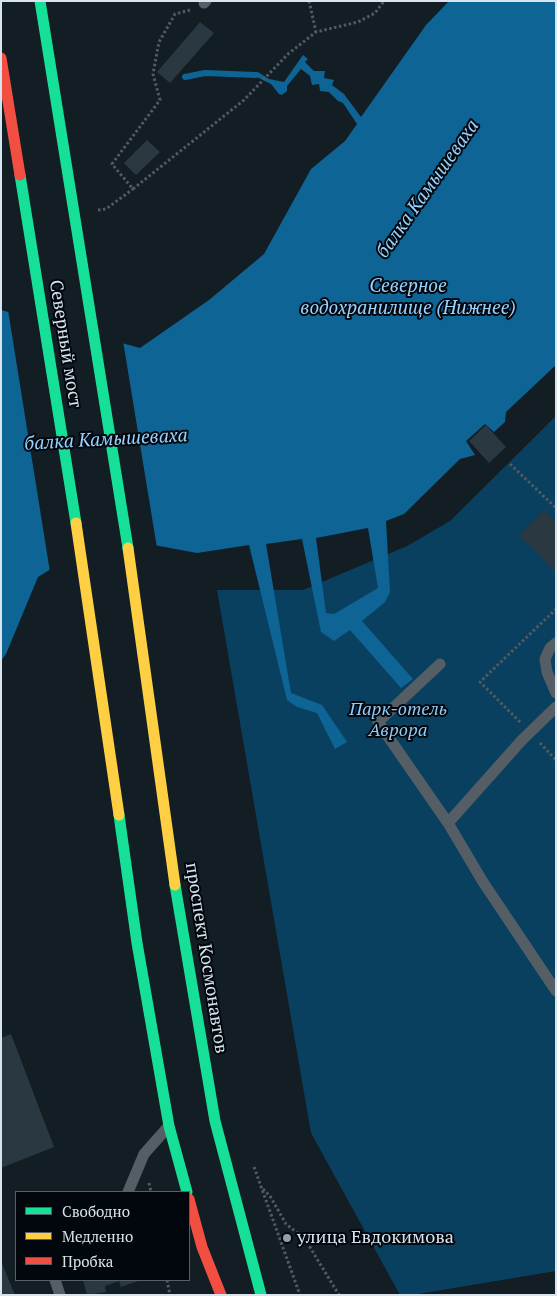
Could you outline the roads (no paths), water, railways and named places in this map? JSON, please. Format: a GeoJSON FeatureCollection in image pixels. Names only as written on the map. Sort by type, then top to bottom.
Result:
{"type":"FeatureCollection","features":[{"type":"Feature","properties":{"kind":"main road","name":"Северный мост"},"geometry":{"type":"LineString","coordinates":[[40,1],[140,622]]}},
{"type":"Feature","properties":{"kind":"main road","name":"Северный мост"},"geometry":{"type":"LineString","coordinates":[[1,58],[93,629],[137,943],[169,1126]]}},
{"type":"Feature","properties":{"kind":"main road","name":"проспект Космонавтов"},"geometry":{"type":"LineString","coordinates":[[140,622],[182,934],[215,1121],[261,1295]]}},
{"type":"Feature","properties":{"kind":"main road"},"geometry":{"type":"LineString","coordinates":[[169,1126],[187,1191]]}},
{"type":"Feature","properties":{"kind":"main road"},"geometry":{"type":"LineString","coordinates":[[190,1203],[202,1247],[221,1295]]}},
{"type":"Feature","properties":{"kind":"lane"},"geometry":{"type":"LineString","coordinates":[[556,642],[550,648],[545,659],[547,672],[556,693]]}},
{"type":"Feature","properties":{"kind":"lane"},"geometry":{"type":"LineString","coordinates":[[440,664],[378,722],[448,823],[482,882],[554,984]]}},
{"type":"Feature","properties":{"kind":"lane"},"geometry":{"type":"LineString","coordinates":[[448,823],[556,707]]}},
{"type":"Feature","properties":{"kind":"lane"},"geometry":{"type":"LineString","coordinates":[[128,1191],[144,1154],[169,1126]]}},
{"type":"Feature","properties":{"kind":"lane"},"geometry":{"type":"LineString","coordinates":[[55,1281],[60,1295]]}},
{"type":"Feature","properties":{"kind":"water","name":"Северное водохранилище (Нижнее)"},"geometry":{"type":"Polygon","coordinates":[[[449,1],[556,1],[556,365],[506,412],[505,422],[494,432],[485,424],[466,441],[475,455],[460,459],[404,514],[386,521],[390,592],[385,602],[362,621],[413,679],[401,688],[350,630],[334,641],[321,632],[302,539],[266,544],[291,693],[322,705],[347,742],[335,749],[317,713],[297,707],[287,700],[249,545],[197,553],[105,536],[38,577],[6,654],[1,661],[1,310],[140,348],[209,300],[264,254],[311,169],[345,141],[357,124],[343,103],[338,101],[329,92],[320,91],[319,84],[312,85],[310,76],[301,69],[287,86],[287,91],[282,95],[271,84],[255,76],[258,72],[269,79],[284,82],[303,55],[308,59],[305,62],[314,71],[325,71],[324,78],[334,80],[332,85],[344,94],[361,117],[426,25],[449,1]],[[368,528],[316,538],[326,613],[334,614],[378,588],[368,528]]]}},
{"type":"Feature","properties":{"kind":"waterway"},"geometry":{"type":"LineString","coordinates":[[185,77],[205,73],[256,75]]}},
{"type":"Feature","properties":{"kind":"place","name":"улица Евдокимова"},"geometry":{"type":"Point","coordinates":[287,1238]}},
{"type":"Feature","properties":{"kind":"water label","name":"балка Камышеваха"},"geometry":{"type":"Point","coordinates":[428,189]}},
{"type":"Feature","properties":{"kind":"water label","name":"балка Камышеваха"},"geometry":{"type":"Point","coordinates":[106,440]}},
{"type":"Feature","properties":{"kind":"park label","name":"Парк-отель Аврора"},"geometry":{"type":"Point","coordinates":[398,720]}}]}
